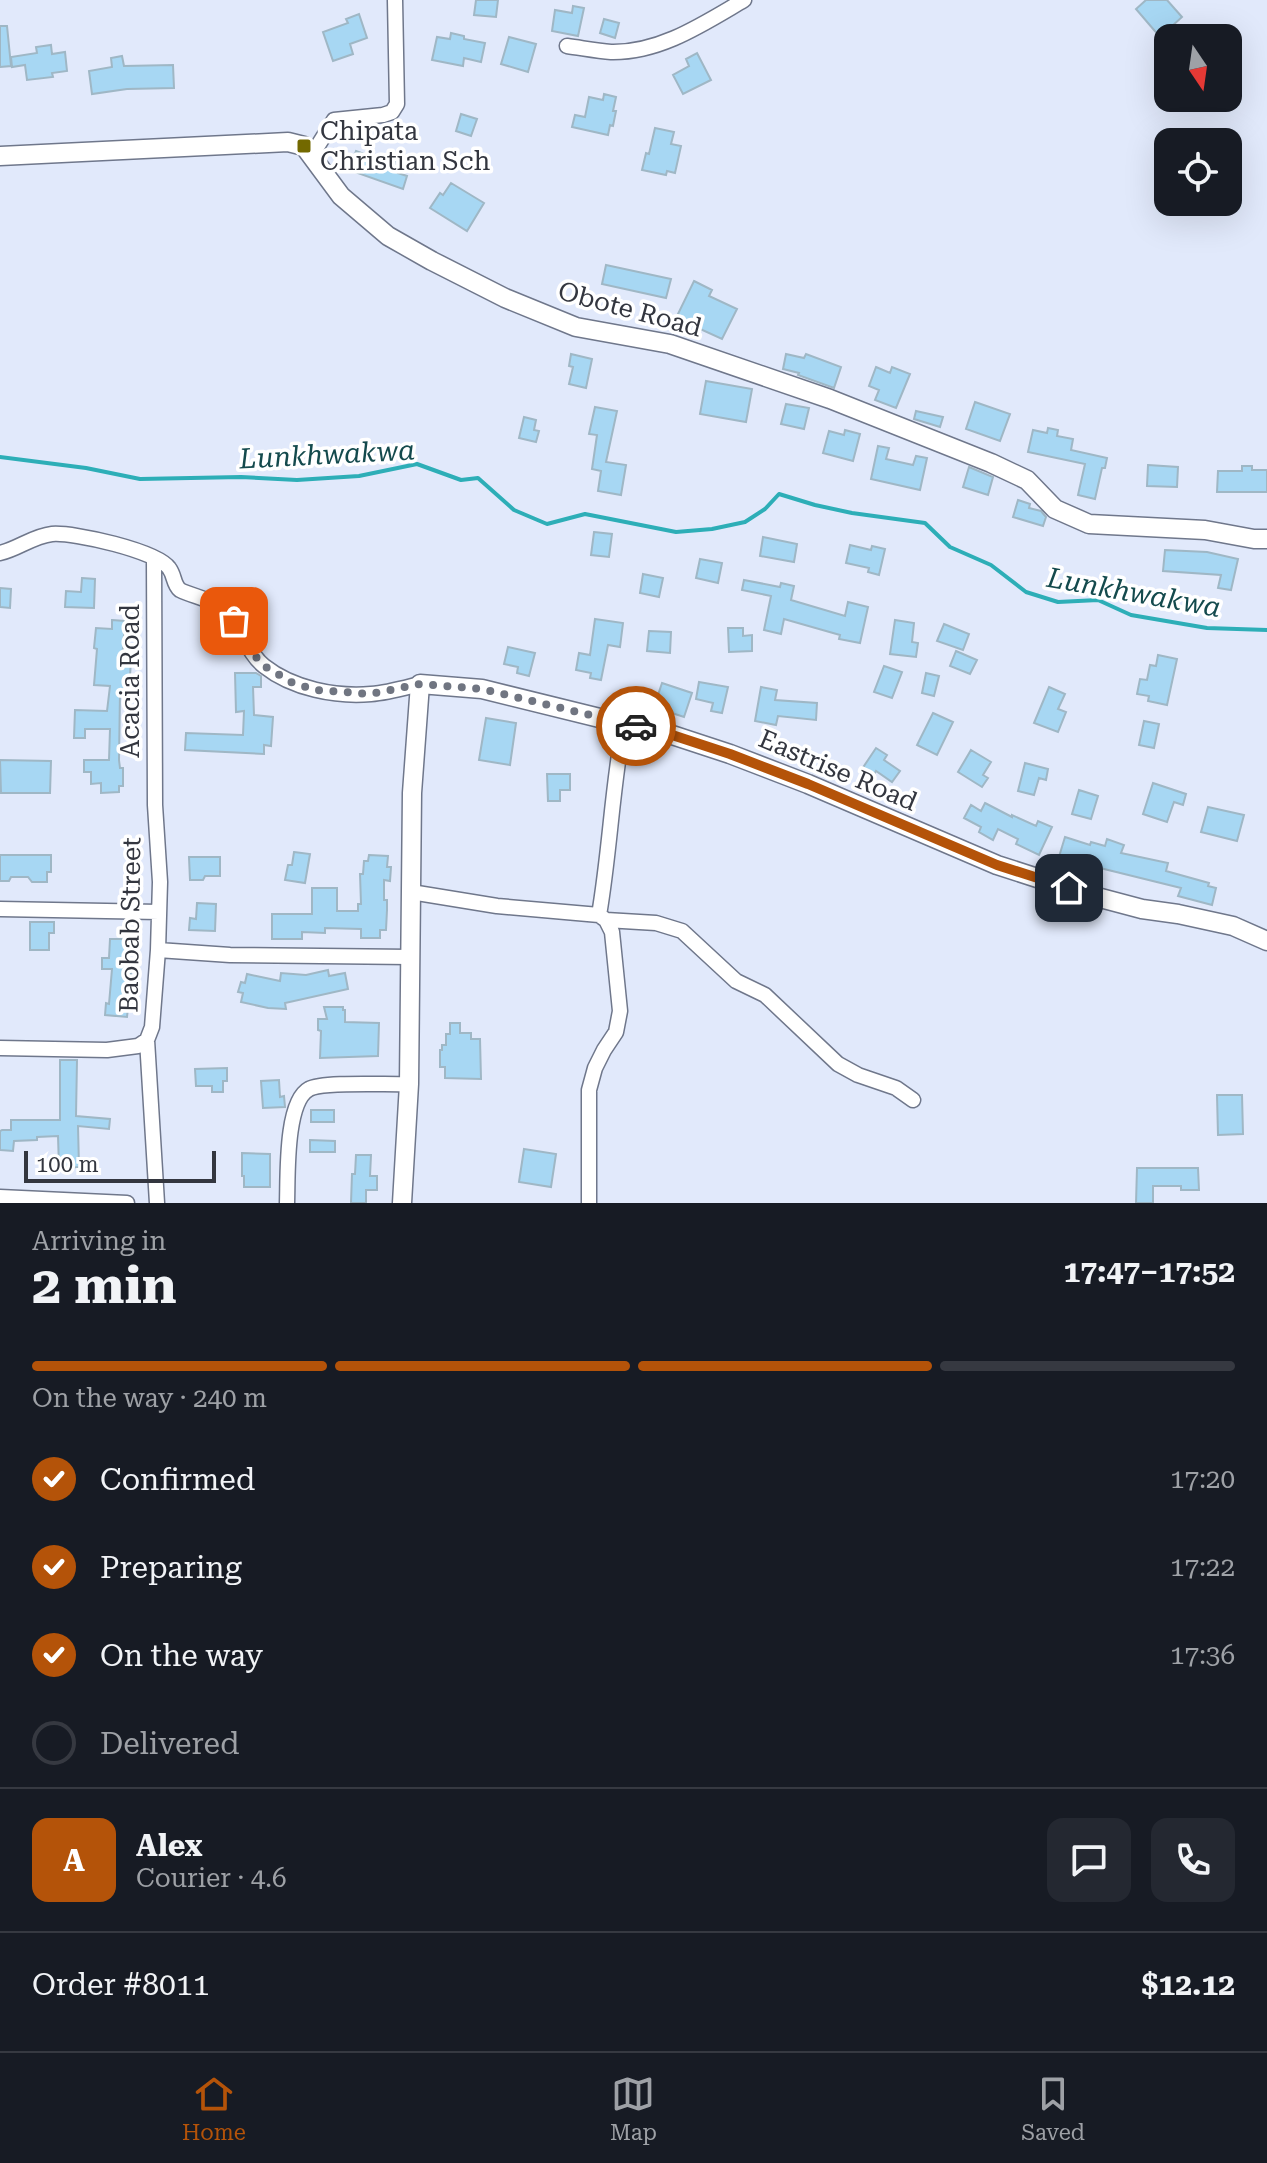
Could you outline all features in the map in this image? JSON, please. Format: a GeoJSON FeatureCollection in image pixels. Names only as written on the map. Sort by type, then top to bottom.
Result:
{"type":"FeatureCollection","features":[{"type":"Feature","properties":{"kind":"street"},"geometry":{"type":"LineString","coordinates":[[0,156],[288,142],[304,146],[312,155],[334,120],[383,115],[392,112],[397,104],[395,0]]}},
{"type":"Feature","properties":{"kind":"street"},"geometry":{"type":"LineString","coordinates":[[567,46],[612,52],[652,47],[695,28],[744,0]]}},
{"type":"Feature","properties":{"kind":"street","name":"Obote Road"},"geometry":{"type":"LineString","coordinates":[[312,155],[341,196],[388,236],[505,298],[576,327],[670,344],[830,399],[1003,468],[1027,480],[1055,509],[1089,524],[1205,530],[1267,539]]}},
{"type":"Feature","properties":{"kind":"street"},"geometry":{"type":"LineString","coordinates":[[0,553],[36,537],[53,534],[74,535],[130,548],[170,569],[175,586],[180,590],[221,607],[264,666],[293,683],[316,690],[370,694],[420,684],[412,793],[409,1084],[402,1203]]}},
{"type":"Feature","properties":{"kind":"street","name":"Acacia Road"},"geometry":{"type":"LineString","coordinates":[[154,558],[155,805]]}},
{"type":"Feature","properties":{"kind":"street","name":"Eastrise Road"},"geometry":{"type":"LineString","coordinates":[[420,684],[482,689],[657,730],[808,784],[997,865],[1142,909],[1233,926],[1267,941]]}},
{"type":"Feature","properties":{"kind":"street"},"geometry":{"type":"LineString","coordinates":[[589,1203],[589,1090],[595,1068],[616,1032],[620,1011],[612,932],[603,918],[615,772],[624,724]]}},
{"type":"Feature","properties":{"kind":"street","name":"Baobab Street"},"geometry":{"type":"LineString","coordinates":[[0,1048],[107,1050],[138,1046],[147,1040],[152,1027],[158,950],[160,882],[155,805]]}},
{"type":"Feature","properties":{"kind":"street"},"geometry":{"type":"LineString","coordinates":[[411,892],[497,906],[656,923],[682,931],[736,981],[765,995],[838,1064],[858,1075],[896,1088],[913,1100]]}},
{"type":"Feature","properties":{"kind":"street"},"geometry":{"type":"LineString","coordinates":[[0,909],[159,912]]}},
{"type":"Feature","properties":{"kind":"street"},"geometry":{"type":"LineString","coordinates":[[158,950],[230,955],[411,957]]}},
{"type":"Feature","properties":{"kind":"street"},"geometry":{"type":"LineString","coordinates":[[147,1040],[157,1203]]}},
{"type":"Feature","properties":{"kind":"street"},"geometry":{"type":"LineString","coordinates":[[287,1203],[291,1121],[296,1103],[308,1089],[326,1085],[409,1084]]}},
{"type":"Feature","properties":{"kind":"street"},"geometry":{"type":"LineString","coordinates":[[0,1197],[127,1203]]}},
{"type":"Feature","properties":{"kind":"building"},"geometry":{"type":"Polygon","coordinates":[[[476,0],[498,0],[496,17],[474,15],[476,0]]]}},
{"type":"Feature","properties":{"kind":"building"},"geometry":{"type":"Polygon","coordinates":[[[1146,0],[1167,0],[1182,17],[1174,24],[1154,24],[1154,30],[1136,9],[1146,0]]]}},
{"type":"Feature","properties":{"kind":"building"},"geometry":{"type":"Polygon","coordinates":[[[573,6],[584,8],[578,36],[552,31],[555,10],[572,13],[573,6]]]}},
{"type":"Feature","properties":{"kind":"building"},"geometry":{"type":"Polygon","coordinates":[[[359,14],[367,38],[350,44],[353,54],[333,61],[323,32],[348,23],[346,19],[359,14]]]}},
{"type":"Feature","properties":{"kind":"building"},"geometry":{"type":"Polygon","coordinates":[[[604,19],[619,23],[615,38],[600,33],[604,19]]]}},
{"type":"Feature","properties":{"kind":"building"},"geometry":{"type":"Polygon","coordinates":[[[0,26],[7,26],[11,66],[0,67],[0,26]]]}},
{"type":"Feature","properties":{"kind":"building"},"geometry":{"type":"Polygon","coordinates":[[[451,33],[485,43],[481,62],[464,58],[463,66],[432,60],[437,37],[450,39],[451,33]]]}},
{"type":"Feature","properties":{"kind":"building"},"geometry":{"type":"Polygon","coordinates":[[[509,37],[536,44],[528,72],[501,64],[509,37]]]}},
{"type":"Feature","properties":{"kind":"building"},"geometry":{"type":"Polygon","coordinates":[[[51,45],[52,54],[65,52],[67,71],[52,73],[53,77],[27,80],[25,65],[12,67],[11,57],[37,53],[36,47],[51,45]]]}},
{"type":"Feature","properties":{"kind":"building"},"geometry":{"type":"Polygon","coordinates":[[[697,53],[711,80],[683,94],[673,75],[689,66],[686,59],[697,53]]]}},
{"type":"Feature","properties":{"kind":"building"},"geometry":{"type":"Polygon","coordinates":[[[122,56],[124,66],[173,65],[174,88],[127,89],[92,94],[89,71],[112,67],[111,58],[122,56]]]}},
{"type":"Feature","properties":{"kind":"building"},"geometry":{"type":"Polygon","coordinates":[[[604,94],[616,97],[613,126],[610,125],[608,135],[572,127],[575,115],[585,117],[589,97],[603,100],[604,94]]]}},
{"type":"Feature","properties":{"kind":"building"},"geometry":{"type":"Polygon","coordinates":[[[461,114],[477,119],[471,136],[456,131],[461,114]]]}},
{"type":"Feature","properties":{"kind":"building"},"geometry":{"type":"Polygon","coordinates":[[[655,128],[674,132],[671,144],[681,146],[675,173],[667,171],[666,175],[642,170],[655,128]]]}},
{"type":"Feature","properties":{"kind":"building"},"geometry":{"type":"Polygon","coordinates":[[[356,151],[383,161],[385,158],[395,161],[394,165],[400,167],[398,173],[407,176],[403,189],[349,170],[356,151]]]}},
{"type":"Feature","properties":{"kind":"building"},"geometry":{"type":"Polygon","coordinates":[[[451,183],[484,203],[467,231],[430,208],[451,183]]]}},
{"type":"Feature","properties":{"kind":"building"},"geometry":{"type":"Polygon","coordinates":[[[606,265],[671,279],[666,298],[602,284],[606,265]]]}},
{"type":"Feature","properties":{"kind":"building"},"geometry":{"type":"Polygon","coordinates":[[[694,281],[712,290],[709,296],[737,309],[722,339],[676,318],[694,281]]]}},
{"type":"Feature","properties":{"kind":"building"},"geometry":{"type":"Polygon","coordinates":[[[571,354],[592,359],[586,388],[569,384],[573,367],[569,366],[571,354]]]}},
{"type":"Feature","properties":{"kind":"building"},"geometry":{"type":"Polygon","coordinates":[[[786,354],[804,358],[806,354],[841,367],[834,388],[783,369],[786,354]]]}},
{"type":"Feature","properties":{"kind":"building"},"geometry":{"type":"Polygon","coordinates":[[[876,367],[890,373],[892,367],[910,374],[896,408],[875,400],[879,390],[869,386],[876,367]]]}},
{"type":"Feature","properties":{"kind":"building"},"geometry":{"type":"Polygon","coordinates":[[[706,381],[752,389],[746,422],[700,414],[706,381]]]}},
{"type":"Feature","properties":{"kind":"building"},"geometry":{"type":"Polygon","coordinates":[[[975,402],[1010,414],[1000,441],[966,429],[975,402]]]}},
{"type":"Feature","properties":{"kind":"building"},"geometry":{"type":"Polygon","coordinates":[[[786,404],[809,408],[804,429],[781,424],[786,404]]]}},
{"type":"Feature","properties":{"kind":"building"},"geometry":{"type":"Polygon","coordinates":[[[595,407],[617,411],[606,462],[626,465],[621,495],[598,491],[601,471],[592,469],[597,435],[589,434],[595,407]]]}},
{"type":"Feature","properties":{"kind":"building"},"geometry":{"type":"Polygon","coordinates":[[[916,411],[943,417],[940,427],[914,419],[916,411]]]}},
{"type":"Feature","properties":{"kind":"building"},"geometry":{"type":"Polygon","coordinates":[[[524,417],[536,420],[534,430],[539,431],[536,442],[519,438],[524,417]]]}},
{"type":"Feature","properties":{"kind":"building"},"geometry":{"type":"Polygon","coordinates":[[[1048,428],[1058,430],[1057,436],[1073,439],[1071,450],[1107,458],[1095,499],[1078,495],[1085,464],[1028,452],[1033,430],[1047,433],[1048,428]]]}},
{"type":"Feature","properties":{"kind":"building"},"geometry":{"type":"Polygon","coordinates":[[[845,430],[860,434],[853,461],[823,453],[829,431],[844,435],[845,430]]]}},
{"type":"Feature","properties":{"kind":"building"},"geometry":{"type":"Polygon","coordinates":[[[878,446],[889,448],[886,459],[913,465],[916,456],[927,458],[920,490],[871,479],[878,446]]]}},
{"type":"Feature","properties":{"kind":"building"},"geometry":{"type":"Polygon","coordinates":[[[1148,465],[1178,467],[1177,487],[1147,486],[1148,465]]]}},
{"type":"Feature","properties":{"kind":"building"},"geometry":{"type":"Polygon","coordinates":[[[1242,466],[1267,470],[1267,492],[1217,492],[1218,471],[1242,471],[1242,466]]]}},
{"type":"Feature","properties":{"kind":"building"},"geometry":{"type":"Polygon","coordinates":[[[969,467],[993,477],[988,495],[963,487],[969,467]]]}},
{"type":"Feature","properties":{"kind":"building"},"geometry":{"type":"Polygon","coordinates":[[[1018,500],[1030,504],[1029,508],[1041,511],[1046,517],[1043,526],[1013,517],[1018,500]]]}},
{"type":"Feature","properties":{"kind":"building"},"geometry":{"type":"Polygon","coordinates":[[[594,532],[612,534],[609,557],[591,555],[594,532]]]}},
{"type":"Feature","properties":{"kind":"building"},"geometry":{"type":"Polygon","coordinates":[[[763,537],[797,544],[794,562],[760,556],[763,537]]]}},
{"type":"Feature","properties":{"kind":"building"},"geometry":{"type":"Polygon","coordinates":[[[850,545],[871,550],[872,546],[885,549],[879,575],[868,572],[869,568],[846,563],[850,545]]]}},
{"type":"Feature","properties":{"kind":"building"},"geometry":{"type":"Polygon","coordinates":[[[1165,550],[1207,552],[1238,559],[1231,590],[1218,588],[1221,575],[1163,571],[1165,550]]]}},
{"type":"Feature","properties":{"kind":"building"},"geometry":{"type":"Polygon","coordinates":[[[700,559],[722,563],[718,583],[696,578],[700,559]]]}},
{"type":"Feature","properties":{"kind":"building"},"geometry":{"type":"Polygon","coordinates":[[[643,574],[663,578],[659,597],[640,593],[643,574]]]}},
{"type":"Feature","properties":{"kind":"building"},"geometry":{"type":"Polygon","coordinates":[[[82,578],[95,579],[94,608],[65,607],[66,591],[81,592],[82,578]]]}},
{"type":"Feature","properties":{"kind":"building"},"geometry":{"type":"Polygon","coordinates":[[[744,580],[780,587],[781,583],[794,586],[791,600],[845,616],[848,602],[868,607],[860,643],[839,639],[840,635],[784,619],[781,634],[764,630],[771,596],[742,590],[744,580]]]}},
{"type":"Feature","properties":{"kind":"building"},"geometry":{"type":"Polygon","coordinates":[[[0,588],[11,589],[10,608],[0,607],[0,588]]]}},
{"type":"Feature","properties":{"kind":"building"},"geometry":{"type":"Polygon","coordinates":[[[595,619],[623,623],[620,647],[608,645],[601,680],[590,678],[591,673],[576,670],[579,653],[590,655],[595,619]]]}},
{"type":"Feature","properties":{"kind":"building"},"geometry":{"type":"Polygon","coordinates":[[[112,620],[125,621],[122,661],[131,661],[129,690],[122,689],[120,693],[119,760],[120,768],[123,768],[123,786],[119,786],[119,792],[101,793],[101,783],[91,784],[91,772],[84,772],[84,760],[109,760],[110,729],[85,729],[85,738],[74,738],[75,710],[107,711],[110,686],[94,685],[97,649],[94,648],[96,628],[112,629],[112,620]]]}},
{"type":"Feature","properties":{"kind":"building"},"geometry":{"type":"Polygon","coordinates":[[[895,620],[914,623],[912,642],[918,643],[916,657],[890,654],[895,620]]]}},
{"type":"Feature","properties":{"kind":"building"},"geometry":{"type":"Polygon","coordinates":[[[944,624],[969,634],[963,650],[937,641],[944,624]]]}},
{"type":"Feature","properties":{"kind":"building"},"geometry":{"type":"Polygon","coordinates":[[[728,628],[743,628],[743,636],[752,635],[752,651],[729,652],[728,628]]]}},
{"type":"Feature","properties":{"kind":"building"},"geometry":{"type":"Polygon","coordinates":[[[649,631],[671,632],[670,653],[647,651],[649,631]]]}},
{"type":"Feature","properties":{"kind":"building"},"geometry":{"type":"Polygon","coordinates":[[[508,647],[535,653],[529,676],[517,673],[518,667],[504,664],[508,647]]]}},
{"type":"Feature","properties":{"kind":"building"},"geometry":{"type":"Polygon","coordinates":[[[956,651],[977,660],[970,674],[950,666],[956,651]]]}},
{"type":"Feature","properties":{"kind":"building"},"geometry":{"type":"Polygon","coordinates":[[[1158,655],[1177,659],[1167,705],[1148,701],[1149,696],[1137,694],[1140,679],[1147,680],[1150,665],[1156,666],[1158,655]]]}},
{"type":"Feature","properties":{"kind":"building"},"geometry":{"type":"Polygon","coordinates":[[[884,666],[902,672],[892,698],[874,692],[884,666]]]}},
{"type":"Feature","properties":{"kind":"building"},"geometry":{"type":"Polygon","coordinates":[[[235,673],[256,673],[261,676],[261,687],[253,687],[254,715],[273,717],[271,746],[264,745],[264,754],[185,750],[186,733],[243,735],[244,711],[236,712],[235,673]]]}},
{"type":"Feature","properties":{"kind":"building"},"geometry":{"type":"Polygon","coordinates":[[[926,673],[939,676],[934,696],[922,693],[926,673]]]}},
{"type":"Feature","properties":{"kind":"building"},"geometry":{"type":"Polygon","coordinates":[[[699,682],[728,687],[722,713],[711,711],[713,703],[696,699],[699,682]]]}},
{"type":"Feature","properties":{"kind":"building"},"geometry":{"type":"Polygon","coordinates":[[[662,683],[692,693],[684,717],[654,707],[662,683]]]}},
{"type":"Feature","properties":{"kind":"building"},"geometry":{"type":"Polygon","coordinates":[[[761,687],[777,690],[775,700],[817,703],[816,720],[778,716],[776,725],[755,721],[761,687]]]}},
{"type":"Feature","properties":{"kind":"building"},"geometry":{"type":"Polygon","coordinates":[[[1049,687],[1065,694],[1058,709],[1066,712],[1058,732],[1034,723],[1049,687]]]}},
{"type":"Feature","properties":{"kind":"building"},"geometry":{"type":"Polygon","coordinates":[[[933,713],[953,722],[937,755],[917,745],[933,713]]]}},
{"type":"Feature","properties":{"kind":"building"},"geometry":{"type":"Polygon","coordinates":[[[486,718],[516,723],[510,765],[479,760],[486,718]]]}},
{"type":"Feature","properties":{"kind":"building"},"geometry":{"type":"Polygon","coordinates":[[[1144,721],[1159,724],[1154,748],[1139,745],[1144,721]]]}},
{"type":"Feature","properties":{"kind":"building"},"geometry":{"type":"Polygon","coordinates":[[[876,748],[887,755],[884,760],[900,771],[892,782],[876,771],[873,776],[862,769],[876,748]]]}},
{"type":"Feature","properties":{"kind":"building"},"geometry":{"type":"Polygon","coordinates":[[[971,750],[991,762],[983,775],[988,778],[982,787],[958,772],[971,750]]]}},
{"type":"Feature","properties":{"kind":"building"},"geometry":{"type":"Polygon","coordinates":[[[0,760],[51,761],[50,793],[1,793],[0,760]]]}},
{"type":"Feature","properties":{"kind":"building"},"geometry":{"type":"Polygon","coordinates":[[[1025,763],[1048,769],[1046,780],[1039,778],[1034,795],[1018,791],[1025,763]]]}},
{"type":"Feature","properties":{"kind":"building"},"geometry":{"type":"Polygon","coordinates":[[[547,774],[570,774],[570,790],[560,790],[560,801],[548,801],[547,774]]]}},
{"type":"Feature","properties":{"kind":"building"},"geometry":{"type":"Polygon","coordinates":[[[1153,783],[1186,794],[1183,805],[1174,802],[1167,822],[1143,814],[1153,783]]]}},
{"type":"Feature","properties":{"kind":"building"},"geometry":{"type":"Polygon","coordinates":[[[1079,790],[1098,796],[1091,819],[1072,814],[1079,790]]]}},
{"type":"Feature","properties":{"kind":"building"},"geometry":{"type":"Polygon","coordinates":[[[985,803],[1036,826],[1038,821],[1052,827],[1039,855],[1016,844],[1018,839],[998,829],[993,840],[979,832],[981,827],[964,818],[971,805],[981,811],[985,803]]]}},
{"type":"Feature","properties":{"kind":"building"},"geometry":{"type":"Polygon","coordinates":[[[1208,807],[1244,815],[1237,841],[1201,832],[1208,807]]]}},
{"type":"Feature","properties":{"kind":"building"},"geometry":{"type":"Polygon","coordinates":[[[1065,837],[1105,846],[1107,839],[1124,845],[1121,853],[1168,863],[1166,871],[1209,883],[1208,886],[1216,888],[1212,905],[1178,896],[1181,888],[1096,867],[1095,872],[1058,860],[1065,837]]]}},
{"type":"Feature","properties":{"kind":"building"},"geometry":{"type":"Polygon","coordinates":[[[294,852],[310,854],[305,883],[285,880],[294,852]]]}},
{"type":"Feature","properties":{"kind":"building"},"geometry":{"type":"Polygon","coordinates":[[[0,855],[51,855],[51,872],[47,872],[47,882],[32,882],[28,877],[11,877],[9,881],[0,881],[0,855]]]}},
{"type":"Feature","properties":{"kind":"building"},"geometry":{"type":"Polygon","coordinates":[[[369,855],[388,856],[387,867],[391,867],[390,881],[384,880],[386,930],[380,930],[380,938],[361,938],[361,929],[325,928],[325,933],[302,932],[302,939],[272,939],[272,914],[312,914],[312,888],[337,888],[337,911],[358,911],[358,904],[361,904],[360,874],[363,874],[364,861],[368,861],[369,855]]]}},
{"type":"Feature","properties":{"kind":"building"},"geometry":{"type":"Polygon","coordinates":[[[189,857],[220,857],[220,876],[190,880],[189,857]]]}},
{"type":"Feature","properties":{"kind":"building"},"geometry":{"type":"Polygon","coordinates":[[[197,903],[216,904],[215,931],[189,930],[190,918],[196,919],[197,903]]]}},
{"type":"Feature","properties":{"kind":"building"},"geometry":{"type":"Polygon","coordinates":[[[30,922],[54,922],[54,933],[49,933],[49,950],[30,950],[30,922]]]}},
{"type":"Feature","properties":{"kind":"building"},"geometry":{"type":"Polygon","coordinates":[[[110,939],[126,939],[125,959],[132,959],[132,1009],[128,1008],[127,1017],[105,1015],[112,969],[102,969],[102,958],[109,958],[110,939]]]}},
{"type":"Feature","properties":{"kind":"building"},"geometry":{"type":"Polygon","coordinates":[[[328,970],[329,976],[345,973],[348,989],[285,1003],[286,1009],[241,1002],[243,993],[238,992],[247,974],[280,981],[281,973],[306,975],[328,970]]]}},
{"type":"Feature","properties":{"kind":"building"},"geometry":{"type":"Polygon","coordinates":[[[324,1007],[343,1007],[345,1022],[379,1023],[378,1056],[320,1058],[318,1019],[327,1019],[324,1007]]]}},
{"type":"Feature","properties":{"kind":"building"},"geometry":{"type":"Polygon","coordinates":[[[450,1023],[460,1023],[460,1033],[471,1033],[471,1039],[480,1039],[481,1079],[445,1078],[445,1067],[440,1067],[440,1050],[442,1045],[446,1045],[450,1023]]]}},
{"type":"Feature","properties":{"kind":"building"},"geometry":{"type":"Polygon","coordinates":[[[60,1060],[77,1060],[76,1116],[110,1119],[109,1129],[78,1126],[79,1167],[59,1168],[58,1136],[14,1141],[13,1151],[0,1150],[0,1131],[11,1130],[11,1120],[60,1120],[60,1060]]]}},
{"type":"Feature","properties":{"kind":"building"},"geometry":{"type":"Polygon","coordinates":[[[227,1068],[223,1092],[212,1092],[212,1086],[196,1086],[195,1069],[227,1068]]]}},
{"type":"Feature","properties":{"kind":"building"},"geometry":{"type":"Polygon","coordinates":[[[279,1080],[280,1097],[284,1096],[285,1107],[263,1108],[261,1081],[279,1080]]]}},
{"type":"Feature","properties":{"kind":"building"},"geometry":{"type":"Polygon","coordinates":[[[1217,1095],[1242,1095],[1243,1134],[1218,1135],[1217,1095]]]}},
{"type":"Feature","properties":{"kind":"building"},"geometry":{"type":"Polygon","coordinates":[[[311,1110],[334,1110],[334,1122],[311,1122],[311,1110]]]}},
{"type":"Feature","properties":{"kind":"building"},"geometry":{"type":"Polygon","coordinates":[[[310,1140],[335,1141],[335,1152],[310,1152],[310,1140]]]}},
{"type":"Feature","properties":{"kind":"building"},"geometry":{"type":"Polygon","coordinates":[[[524,1149],[556,1154],[551,1187],[519,1182],[524,1149]]]}},
{"type":"Feature","properties":{"kind":"building"},"geometry":{"type":"Polygon","coordinates":[[[242,1153],[270,1154],[270,1187],[244,1187],[242,1153]]]}},
{"type":"Feature","properties":{"kind":"building"},"geometry":{"type":"Polygon","coordinates":[[[356,1155],[371,1155],[370,1176],[377,1176],[377,1190],[366,1190],[366,1203],[351,1203],[356,1155]]]}},
{"type":"Feature","properties":{"kind":"building"},"geometry":{"type":"Polygon","coordinates":[[[1137,1168],[1198,1168],[1199,1190],[1181,1190],[1181,1186],[1153,1186],[1153,1203],[1136,1203],[1137,1168]]]}},
{"type":"Feature","properties":{"kind":"waterway","name":"Lunkhwakwa"},"geometry":{"type":"LineString","coordinates":[[0,457],[86,468],[140,479],[241,477],[297,480],[359,476],[417,464],[461,480],[478,478],[514,510],[547,524],[585,514],[676,532],[745,522],[765,509],[779,494],[852,513],[925,523],[950,547],[991,565],[1026,592],[1058,602],[1098,600],[1131,615],[1207,628],[1267,630]]}},
{"type":"Feature","properties":{"kind":"way so far"},"geometry":{"type":"LineString","coordinates":[[234,621],[248,648],[264,666],[293,683],[316,690],[370,694],[420,684],[482,689],[636,726]]}},
{"type":"Feature","properties":{"kind":"place","name":"Chipata Christian Sch"},"geometry":{"type":"Point","coordinates":[304,146]}},
{"type":"Feature","properties":{"kind":"route"},"geometry":{"type":"LineString","coordinates":[[636,726],[730,754],[997,865],[1069,888]]}}]}
